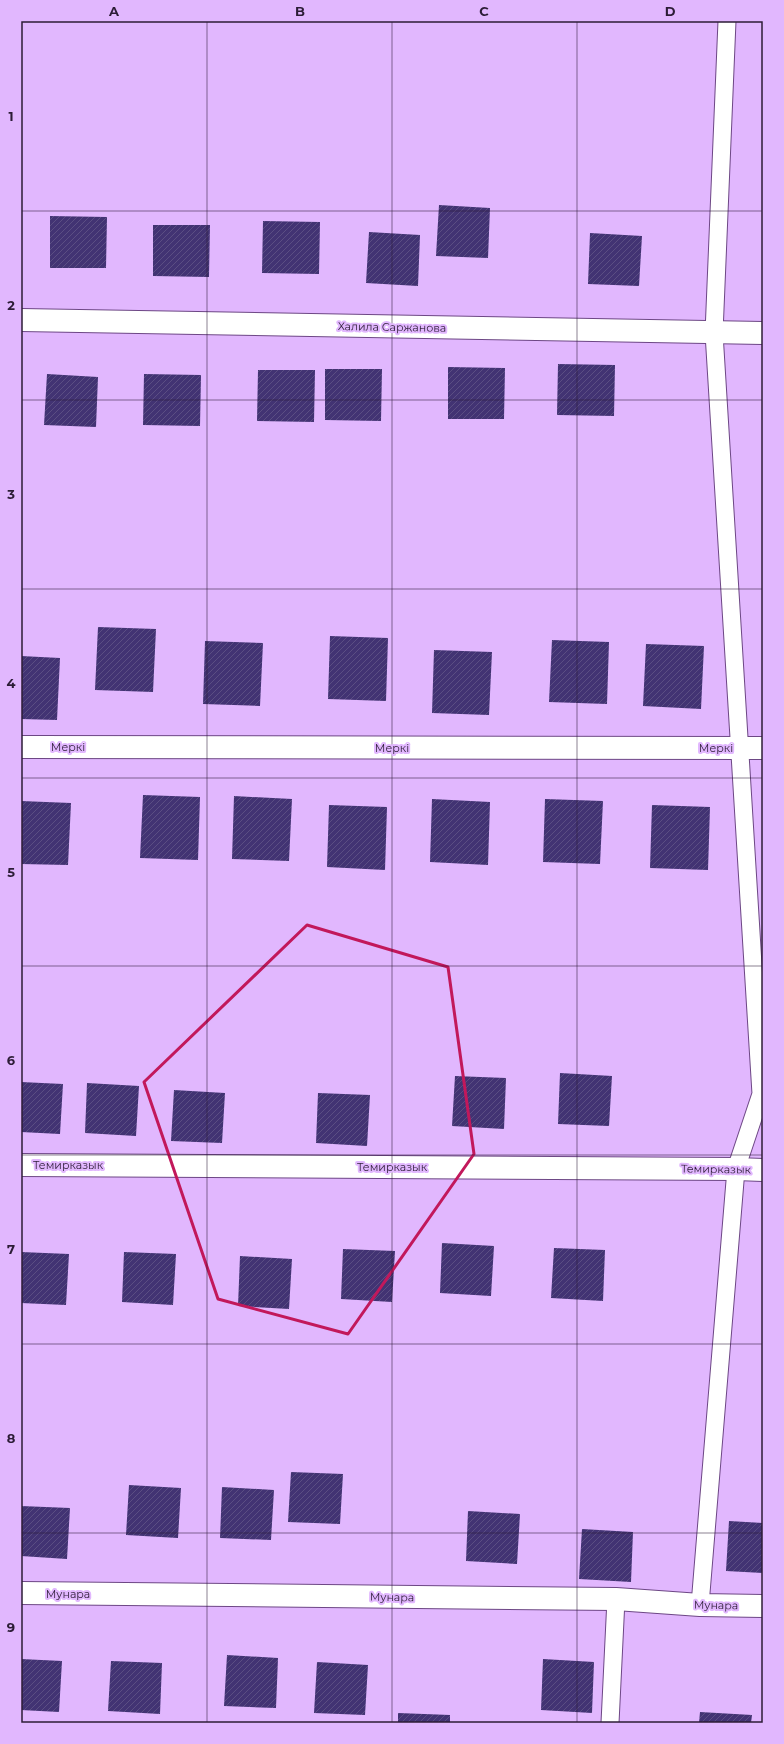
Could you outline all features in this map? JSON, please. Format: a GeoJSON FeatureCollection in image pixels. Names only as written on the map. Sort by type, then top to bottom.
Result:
{"type":"FeatureCollection","features":[{"type":"Feature","properties":{"kind":"street","name":"Халила Саржанова"},"geometry":{"type":"LineString","coordinates":[[21,320],[763,333]]}},
{"type":"Feature","properties":{"kind":"street","name":"Меркі"},"geometry":{"type":"LineString","coordinates":[[21,747],[763,748]]}},
{"type":"Feature","properties":{"kind":"street","name":"Темирказык"},"geometry":{"type":"LineString","coordinates":[[21,1165],[763,1170]]}},
{"type":"Feature","properties":{"kind":"street","name":"Мунара"},"geometry":{"type":"LineString","coordinates":[[21,1593],[616,1599],[700,1605],[763,1606]]}},
{"type":"Feature","properties":{"kind":"lane"},"geometry":{"type":"LineString","coordinates":[[700,1605],[736,1169],[762,1094],[714,333],[727,21]]}},
{"type":"Feature","properties":{"kind":"lane"},"geometry":{"type":"LineString","coordinates":[[610,1723],[616,1599]]}},
{"type":"Feature","properties":{"kind":"highlighted area"},"geometry":{"type":"Polygon","coordinates":[[[307,925],[448,967],[474,1154],[348,1334],[218,1299],[144,1082],[307,925]]]}},
{"type":"Feature","properties":{"kind":"building"},"geometry":{"type":"Polygon","coordinates":[[[439,205],[490,208],[488,258],[436,256],[439,205]]]}},
{"type":"Feature","properties":{"kind":"building"},"geometry":{"type":"Polygon","coordinates":[[[50,216],[107,217],[106,268],[50,268],[50,216]]]}},
{"type":"Feature","properties":{"kind":"building"},"geometry":{"type":"Polygon","coordinates":[[[263,221],[320,222],[319,274],[262,273],[263,221]]]}},
{"type":"Feature","properties":{"kind":"building"},"geometry":{"type":"Polygon","coordinates":[[[153,225],[210,225],[209,277],[153,276],[153,225]]]}},
{"type":"Feature","properties":{"kind":"building"},"geometry":{"type":"Polygon","coordinates":[[[369,232],[420,235],[418,286],[366,283],[369,232]]]}},
{"type":"Feature","properties":{"kind":"building"},"geometry":{"type":"Polygon","coordinates":[[[590,233],[642,236],[639,286],[588,284],[590,233]]]}},
{"type":"Feature","properties":{"kind":"building"},"geometry":{"type":"Polygon","coordinates":[[[558,364],[615,365],[614,416],[557,415],[558,364]]]}},
{"type":"Feature","properties":{"kind":"building"},"geometry":{"type":"Polygon","coordinates":[[[448,367],[505,368],[504,419],[448,419],[448,367]]]}},
{"type":"Feature","properties":{"kind":"building"},"geometry":{"type":"Polygon","coordinates":[[[325,369],[382,369],[381,421],[325,420],[325,369]]]}},
{"type":"Feature","properties":{"kind":"building"},"geometry":{"type":"Polygon","coordinates":[[[258,370],[315,370],[314,422],[257,421],[258,370]]]}},
{"type":"Feature","properties":{"kind":"building"},"geometry":{"type":"Polygon","coordinates":[[[47,374],[98,377],[96,427],[44,425],[47,374]]]}},
{"type":"Feature","properties":{"kind":"building"},"geometry":{"type":"Polygon","coordinates":[[[144,374],[201,375],[200,426],[143,425],[144,374]]]}},
{"type":"Feature","properties":{"kind":"building"},"geometry":{"type":"Polygon","coordinates":[[[98,627],[156,629],[153,692],[95,690],[98,627]]]}},
{"type":"Feature","properties":{"kind":"building"},"geometry":{"type":"Polygon","coordinates":[[[330,636],[388,638],[386,701],[328,699],[330,636]]]}},
{"type":"Feature","properties":{"kind":"building"},"geometry":{"type":"Polygon","coordinates":[[[552,640],[609,642],[607,704],[549,702],[552,640]]]}},
{"type":"Feature","properties":{"kind":"building"},"geometry":{"type":"Polygon","coordinates":[[[205,641],[263,643],[260,706],[203,704],[205,641]]]}},
{"type":"Feature","properties":{"kind":"building"},"geometry":{"type":"Polygon","coordinates":[[[646,644],[704,646],[701,709],[643,706],[646,644]]]}},
{"type":"Feature","properties":{"kind":"building"},"geometry":{"type":"Polygon","coordinates":[[[434,650],[492,652],[489,715],[432,713],[434,650]]]}},
{"type":"Feature","properties":{"kind":"building"},"geometry":{"type":"Polygon","coordinates":[[[21,656],[60,658],[57,720],[21,719],[21,656]]]}},
{"type":"Feature","properties":{"kind":"building"},"geometry":{"type":"Polygon","coordinates":[[[143,795],[200,797],[198,860],[140,858],[143,795]]]}},
{"type":"Feature","properties":{"kind":"building"},"geometry":{"type":"Polygon","coordinates":[[[234,796],[292,799],[289,861],[232,859],[234,796]]]}},
{"type":"Feature","properties":{"kind":"building"},"geometry":{"type":"Polygon","coordinates":[[[432,799],[490,802],[488,865],[430,862],[432,799]]]}},
{"type":"Feature","properties":{"kind":"building"},"geometry":{"type":"Polygon","coordinates":[[[545,799],[603,801],[600,864],[543,862],[545,799]]]}},
{"type":"Feature","properties":{"kind":"building"},"geometry":{"type":"Polygon","coordinates":[[[21,801],[71,803],[68,865],[21,864],[21,801]]]}},
{"type":"Feature","properties":{"kind":"building"},"geometry":{"type":"Polygon","coordinates":[[[329,805],[387,807],[385,870],[327,867],[329,805]]]}},
{"type":"Feature","properties":{"kind":"building"},"geometry":{"type":"Polygon","coordinates":[[[652,805],[710,807],[708,870],[650,868],[652,805]]]}},
{"type":"Feature","properties":{"kind":"building"},"geometry":{"type":"Polygon","coordinates":[[[560,1073],[612,1076],[609,1126],[558,1124],[560,1073]]]}},
{"type":"Feature","properties":{"kind":"building"},"geometry":{"type":"Polygon","coordinates":[[[455,1076],[506,1078],[504,1129],[452,1126],[455,1076]]]}},
{"type":"Feature","properties":{"kind":"building"},"geometry":{"type":"Polygon","coordinates":[[[21,1082],[63,1084],[60,1134],[21,1132],[21,1082]]]}},
{"type":"Feature","properties":{"kind":"building"},"geometry":{"type":"Polygon","coordinates":[[[87,1083],[139,1086],[136,1136],[85,1133],[87,1083]]]}},
{"type":"Feature","properties":{"kind":"building"},"geometry":{"type":"Polygon","coordinates":[[[174,1090],[225,1093],[222,1143],[171,1141],[174,1090]]]}},
{"type":"Feature","properties":{"kind":"building"},"geometry":{"type":"Polygon","coordinates":[[[318,1093],[370,1095],[367,1146],[316,1143],[318,1093]]]}},
{"type":"Feature","properties":{"kind":"building"},"geometry":{"type":"Polygon","coordinates":[[[442,1243],[494,1246],[491,1296],[440,1293],[442,1243]]]}},
{"type":"Feature","properties":{"kind":"building"},"geometry":{"type":"Polygon","coordinates":[[[554,1248],[605,1250],[603,1301],[551,1298],[554,1248]]]}},
{"type":"Feature","properties":{"kind":"building"},"geometry":{"type":"Polygon","coordinates":[[[343,1249],[395,1251],[392,1302],[341,1299],[343,1249]]]}},
{"type":"Feature","properties":{"kind":"building"},"geometry":{"type":"Polygon","coordinates":[[[21,1252],[69,1254],[66,1305],[21,1303],[21,1252]]]}},
{"type":"Feature","properties":{"kind":"building"},"geometry":{"type":"Polygon","coordinates":[[[124,1252],[176,1254],[173,1305],[122,1302],[124,1252]]]}},
{"type":"Feature","properties":{"kind":"building"},"geometry":{"type":"Polygon","coordinates":[[[240,1256],[292,1259],[289,1309],[238,1306],[240,1256]]]}},
{"type":"Feature","properties":{"kind":"building"},"geometry":{"type":"Polygon","coordinates":[[[291,1472],[343,1474],[340,1524],[288,1522],[291,1472]]]}},
{"type":"Feature","properties":{"kind":"building"},"geometry":{"type":"Polygon","coordinates":[[[129,1485],[181,1488],[178,1538],[126,1535],[129,1485]]]}},
{"type":"Feature","properties":{"kind":"building"},"geometry":{"type":"Polygon","coordinates":[[[222,1487],[274,1490],[271,1540],[220,1538],[222,1487]]]}},
{"type":"Feature","properties":{"kind":"building"},"geometry":{"type":"Polygon","coordinates":[[[21,1506],[70,1508],[67,1559],[21,1556],[21,1506]]]}},
{"type":"Feature","properties":{"kind":"building"},"geometry":{"type":"Polygon","coordinates":[[[468,1511],[520,1514],[517,1564],[466,1561],[468,1511]]]}},
{"type":"Feature","properties":{"kind":"building"},"geometry":{"type":"Polygon","coordinates":[[[729,1521],[763,1523],[763,1573],[726,1571],[729,1521]]]}},
{"type":"Feature","properties":{"kind":"building"},"geometry":{"type":"Polygon","coordinates":[[[582,1529],[633,1532],[631,1582],[579,1579],[582,1529]]]}},
{"type":"Feature","properties":{"kind":"building"},"geometry":{"type":"Polygon","coordinates":[[[227,1655],[278,1658],[276,1708],[224,1706],[227,1655]]]}},
{"type":"Feature","properties":{"kind":"building"},"geometry":{"type":"Polygon","coordinates":[[[21,1659],[62,1661],[59,1712],[21,1710],[21,1659]]]}},
{"type":"Feature","properties":{"kind":"building"},"geometry":{"type":"Polygon","coordinates":[[[543,1659],[594,1662],[592,1713],[541,1710],[543,1659]]]}},
{"type":"Feature","properties":{"kind":"building"},"geometry":{"type":"Polygon","coordinates":[[[111,1661],[162,1663],[160,1714],[108,1711],[111,1661]]]}},
{"type":"Feature","properties":{"kind":"building"},"geometry":{"type":"Polygon","coordinates":[[[317,1662],[368,1665],[365,1715],[314,1713],[317,1662]]]}},
{"type":"Feature","properties":{"kind":"building"},"geometry":{"type":"Polygon","coordinates":[[[700,1712],[752,1715],[751,1723],[699,1723],[700,1712]]]}},
{"type":"Feature","properties":{"kind":"building"},"geometry":{"type":"Polygon","coordinates":[[[398,1713],[450,1715],[450,1723],[398,1723],[398,1713]]]}}]}
